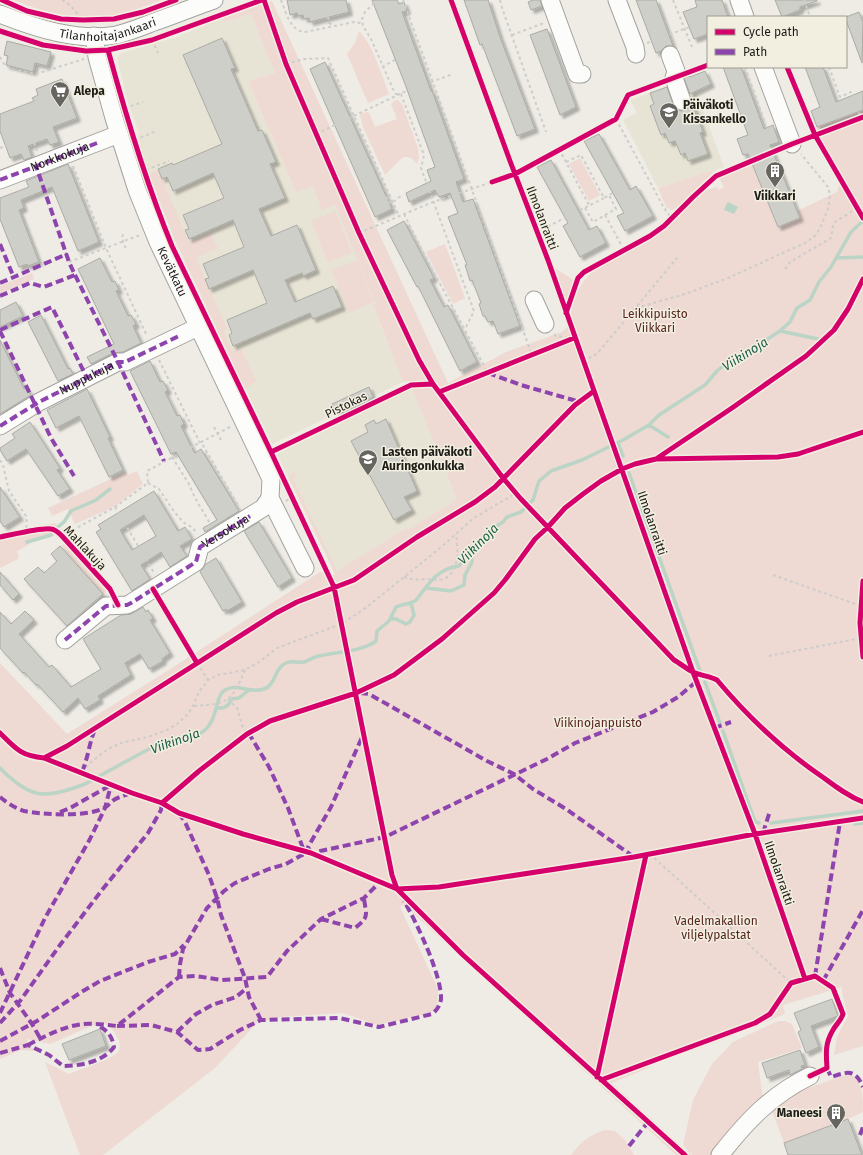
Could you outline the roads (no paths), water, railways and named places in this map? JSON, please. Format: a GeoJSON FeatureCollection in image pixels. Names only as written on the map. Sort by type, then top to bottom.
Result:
{"type":"FeatureCollection","features":[{"type":"Feature","properties":{"kind":"street","name":"Tilanhoitajankaari"},"geometry":{"type":"LineString","coordinates":[[0,14],[46,30],[65,34],[94,36],[113,35],[129,32],[214,0]]}},
{"type":"Feature","properties":{"kind":"street"},"geometry":{"type":"LineString","coordinates":[[550,0],[577,74],[582,74]]}},
{"type":"Feature","properties":{"kind":"street"},"geometry":{"type":"LineString","coordinates":[[617,0],[636,51]]}},
{"type":"Feature","properties":{"kind":"street"},"geometry":{"type":"LineString","coordinates":[[739,0],[745,16]]}},
{"type":"Feature","properties":{"kind":"street","name":"Kevätkatu"},"geometry":{"type":"LineString","coordinates":[[94,36],[97,57],[128,136],[137,190],[158,242],[271,479],[270,498]]}},
{"type":"Feature","properties":{"kind":"street"},"geometry":{"type":"LineString","coordinates":[[670,55],[676,71],[674,78],[682,101]]}},
{"type":"Feature","properties":{"kind":"street"},"geometry":{"type":"LineString","coordinates":[[763,68],[792,144]]}},
{"type":"Feature","properties":{"kind":"street","name":"Norkkokuja"},"geometry":{"type":"LineString","coordinates":[[0,180],[69,153],[128,136]]}},
{"type":"Feature","properties":{"kind":"street"},"geometry":{"type":"LineString","coordinates":[[534,300],[545,324]]}},
{"type":"Feature","properties":{"kind":"street","name":"Nuppukuja"},"geometry":{"type":"LineString","coordinates":[[0,426],[39,402],[118,362],[126,362],[198,327]]}},
{"type":"Feature","properties":{"kind":"street"},"geometry":{"type":"LineString","coordinates":[[270,498],[305,568]]}},
{"type":"Feature","properties":{"kind":"street","name":"Versokuja"},"geometry":{"type":"LineString","coordinates":[[65,640],[106,606],[127,604],[196,562],[200,548],[263,508],[270,498]]}},
{"type":"Feature","properties":{"kind":"street"},"geometry":{"type":"LineString","coordinates":[[720,1155],[742,1127],[759,1110],[791,1085],[810,1076]]}},
{"type":"Feature","properties":{"kind":"waterway","name":"Viikinoja"},"geometry":{"type":"LineString","coordinates":[[0,768],[16,783],[36,793],[48,794],[74,788],[85,784],[157,745],[195,736],[201,733],[213,719],[220,697],[225,690],[230,688],[254,690],[264,689],[271,684],[279,669],[286,663],[304,662],[322,655],[355,650],[370,645],[376,641],[377,631],[389,621],[396,607],[416,600],[435,577],[443,571],[459,566],[471,549],[495,527],[503,522],[507,517],[521,512],[533,500],[539,481],[551,471],[582,460],[623,440],[649,425],[659,415],[705,385],[723,366],[752,353],[769,338],[780,331],[790,322],[797,308],[810,300],[819,282],[831,267],[851,232],[863,221]]}},
{"type":"Feature","properties":{"kind":"waterway"},"geometry":{"type":"LineString","coordinates":[[836,258],[863,257]]}},
{"type":"Feature","properties":{"kind":"waterway"},"geometry":{"type":"LineString","coordinates":[[780,331],[818,339]]}},
{"type":"Feature","properties":{"kind":"waterway"},"geometry":{"type":"LineString","coordinates":[[649,425],[668,437]]}},
{"type":"Feature","properties":{"kind":"waterway"},"geometry":{"type":"LineString","coordinates":[[618,443],[623,456]]}},
{"type":"Feature","properties":{"kind":"waterway"},"geometry":{"type":"LineString","coordinates":[[629,473],[700,671]]}},
{"type":"Feature","properties":{"kind":"waterway"},"geometry":{"type":"LineString","coordinates":[[58,527],[64,522],[71,511],[96,500],[110,489]]}},
{"type":"Feature","properties":{"kind":"waterway"},"geometry":{"type":"LineString","coordinates":[[27,542],[51,535]]}},
{"type":"Feature","properties":{"kind":"waterway"},"geometry":{"type":"LineString","coordinates":[[426,588],[451,591],[464,585],[465,575],[472,562],[471,549]]}},
{"type":"Feature","properties":{"kind":"waterway"},"geometry":{"type":"LineString","coordinates":[[390,619],[396,619],[406,624],[410,622],[414,615],[411,603]]}},
{"type":"Feature","properties":{"kind":"waterway"},"geometry":{"type":"LineString","coordinates":[[705,682],[720,723]]}},
{"type":"Feature","properties":{"kind":"waterway"},"geometry":{"type":"LineString","coordinates":[[217,708],[223,708],[228,705],[232,699],[239,698],[249,690]]}},
{"type":"Feature","properties":{"kind":"waterway"},"geometry":{"type":"LineString","coordinates":[[723,731],[754,819],[759,823]]}},
{"type":"Feature","properties":{"kind":"waterway"},"geometry":{"type":"LineString","coordinates":[[771,823],[863,811]]}},
{"type":"Feature","properties":{"kind":"waterway"},"geometry":{"type":"LineString","coordinates":[[855,824],[863,823]]}},
{"type":"Feature","properties":{"kind":"place","name":"Alepa"},"geometry":{"type":"Point","coordinates":[60,108]}},
{"type":"Feature","properties":{"kind":"place","name":"Päiväkoti Kissankello"},"geometry":{"type":"Point","coordinates":[669,129]}},
{"type":"Feature","properties":{"kind":"place","name":"Viikkari"},"geometry":{"type":"Point","coordinates":[775,188]}},
{"type":"Feature","properties":{"kind":"place","name":"Lasten päiväkoti Auringonkukka"},"geometry":{"type":"Point","coordinates":[368,476]}},
{"type":"Feature","properties":{"kind":"place","name":"Maneesi"},"geometry":{"type":"Point","coordinates":[836,1130]}},
{"type":"Feature","properties":{"kind":"park label","name":"Leikkipuisto Viikkari"},"geometry":{"type":"Point","coordinates":[655,321]}},
{"type":"Feature","properties":{"kind":"park label","name":"Viikinojanpuisto"},"geometry":{"type":"Point","coordinates":[598,723]}},
{"type":"Feature","properties":{"kind":"park label","name":"Vadelmakallion viljelypalstat"},"geometry":{"type":"Point","coordinates":[716,928]}}]}
